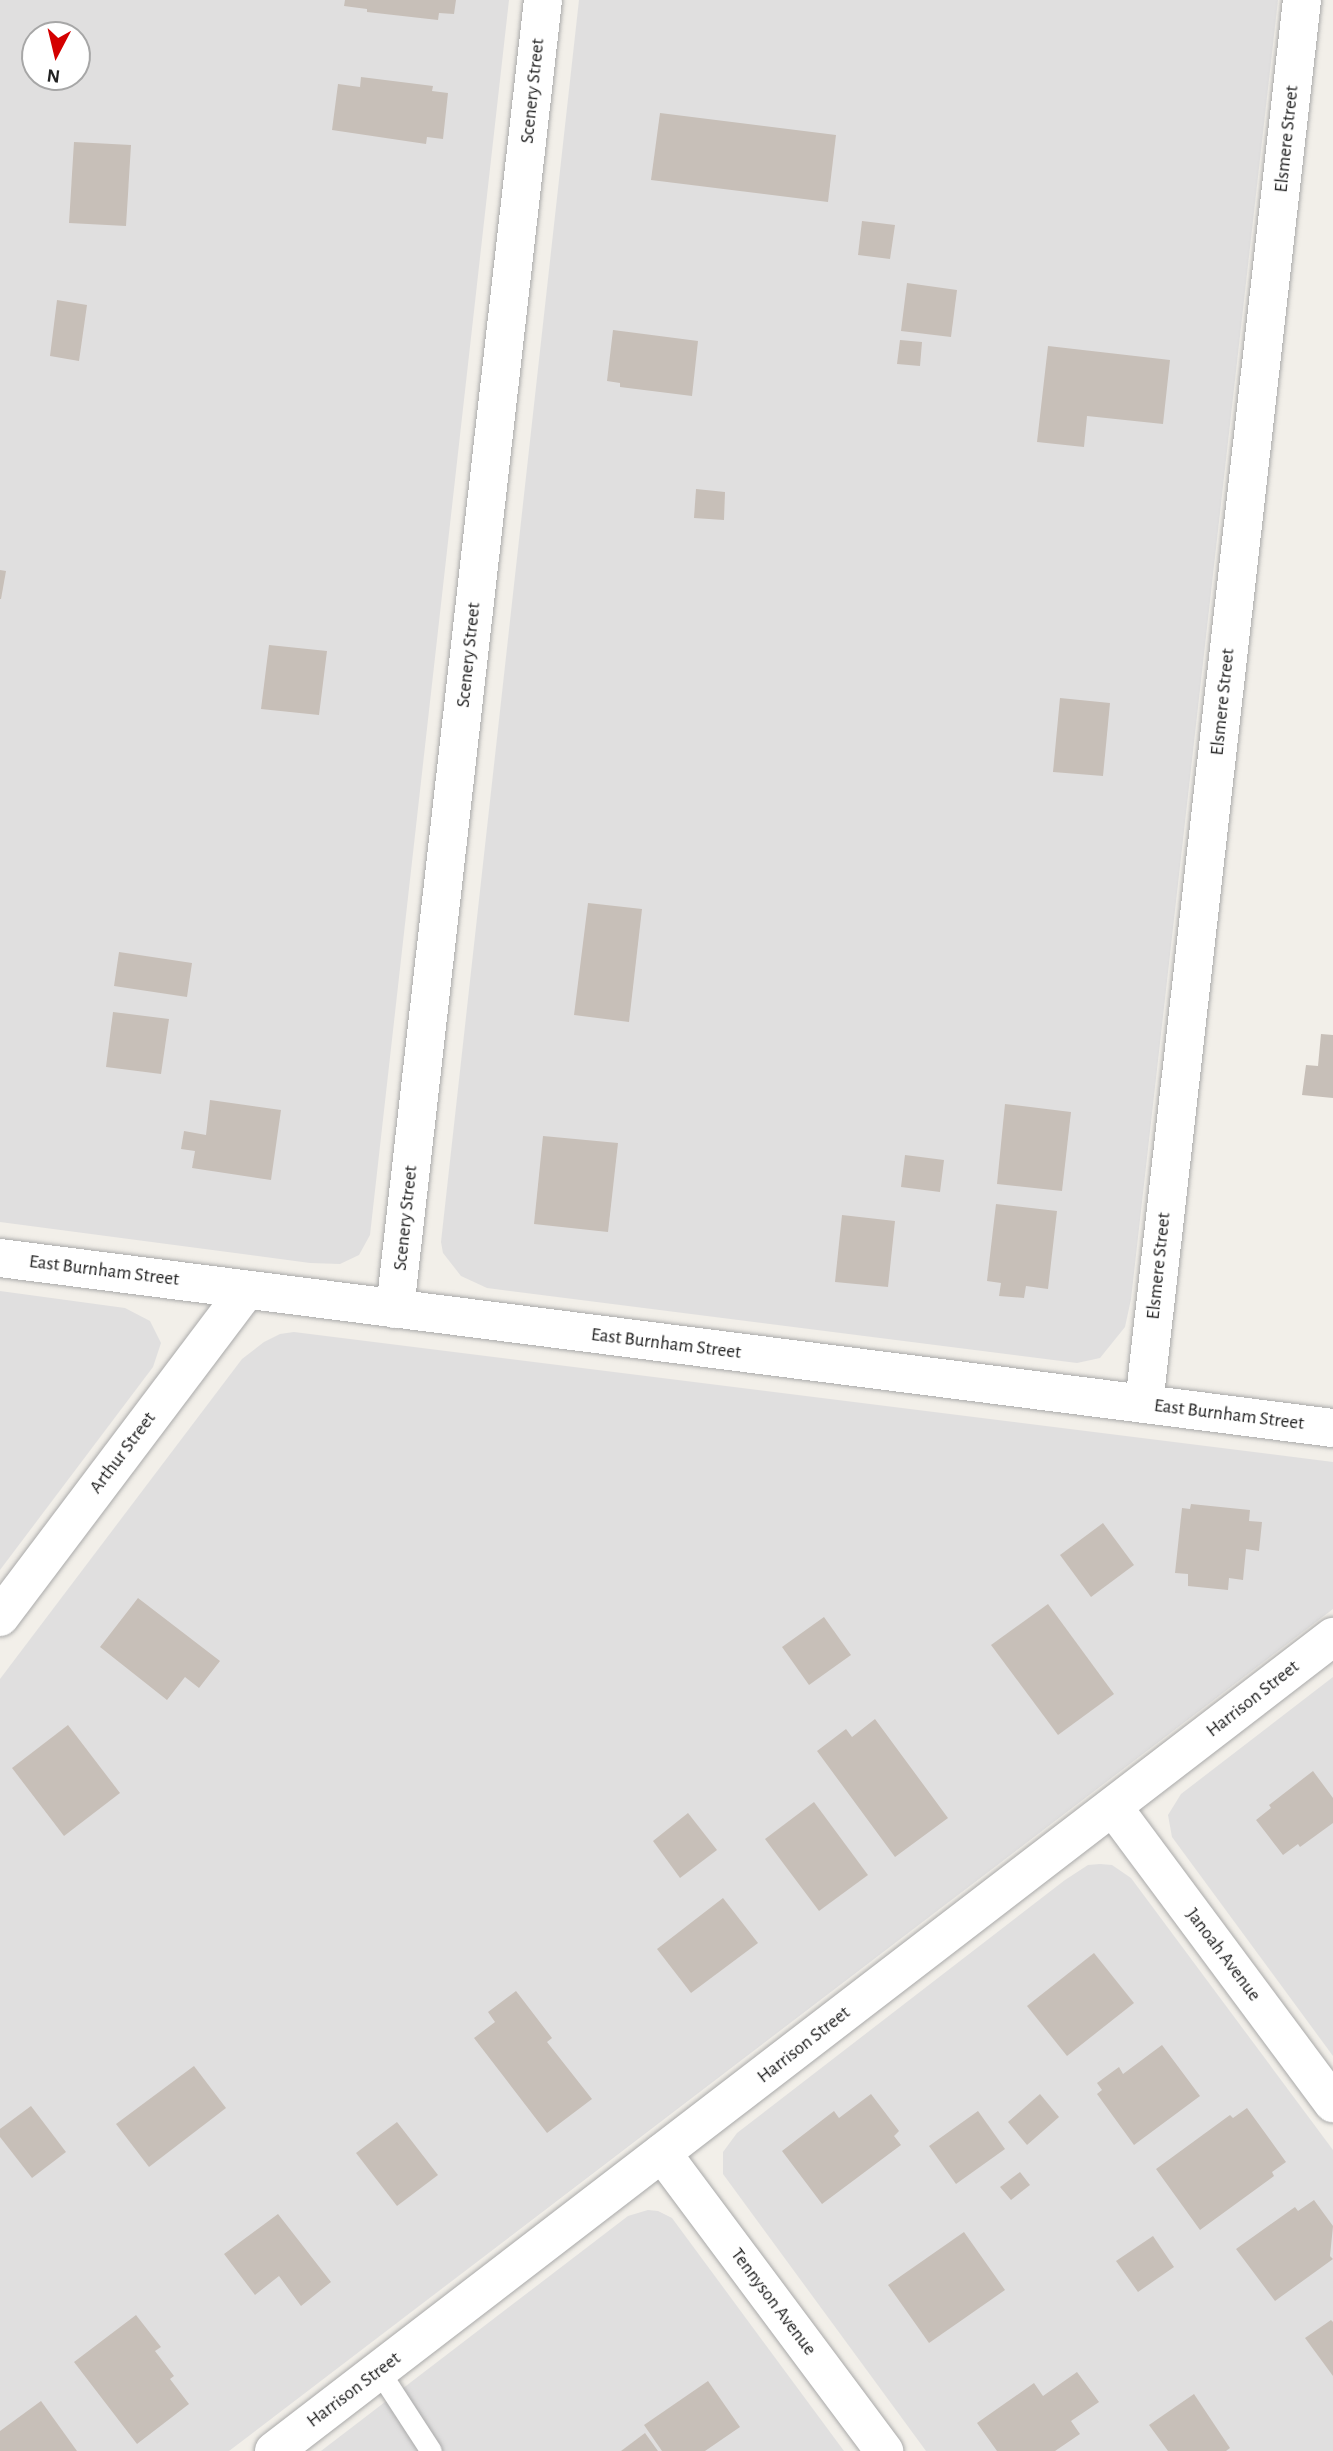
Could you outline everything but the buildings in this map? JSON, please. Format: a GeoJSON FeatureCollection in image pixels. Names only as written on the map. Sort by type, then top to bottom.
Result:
{"type":"FeatureCollection","features":[{"type":"Feature","properties":{"kind":"street","name":"Scenery Street"},"geometry":{"type":"LineString","coordinates":[[396,1309],[543,0]]}},
{"type":"Feature","properties":{"kind":"street","name":"Elsmere Street"},"geometry":{"type":"LineString","coordinates":[[1144,1405],[1302,0]]}},
{"type":"Feature","properties":{"kind":"street","name":"East Burnham Street"},"geometry":{"type":"LineString","coordinates":[[0,1258],[1333,1429]]}},
{"type":"Feature","properties":{"kind":"street","name":"Arthur Street"},"geometry":{"type":"LineString","coordinates":[[0,1617],[246,1290]]}},
{"type":"Feature","properties":{"kind":"street","name":"Harrison Street"},"geometry":{"type":"LineString","coordinates":[[274,2451],[1333,1637]]}},
{"type":"Feature","properties":{"kind":"street","name":"Janoah Avenue"},"geometry":{"type":"LineString","coordinates":[[1113,1807],[1333,2103]]}},
{"type":"Feature","properties":{"kind":"street","name":"Tennyson Avenue"},"geometry":{"type":"LineString","coordinates":[[662,2153],[884,2451]]}},
{"type":"Feature","properties":{"kind":"lane"},"geometry":{"type":"LineString","coordinates":[[379,2371],[431,2451]]}},
{"type":"Feature","properties":{"kind":"shaded area"},"geometry":{"type":"Polygon","coordinates":[[[0,0],[509,0],[370,1235],[359,1255],[340,1264],[310,1263],[0,1222],[0,0]]]}},
{"type":"Feature","properties":{"kind":"shaded area"},"geometry":{"type":"Polygon","coordinates":[[[579,0],[1278,0],[1131,1299],[1125,1327],[1100,1358],[1077,1363],[487,1288],[461,1276],[443,1253],[441,1242],[579,0]]]}},
{"type":"Feature","properties":{"kind":"shaded area"},"geometry":{"type":"Polygon","coordinates":[[[0,1291],[125,1308],[150,1321],[161,1343],[153,1367],[0,1570],[0,1291]]]}},
{"type":"Feature","properties":{"kind":"shaded area"},"geometry":{"type":"Polygon","coordinates":[[[294,1332],[1333,1462],[1333,1609],[229,2451],[0,2451],[0,1679],[242,1359],[264,1342],[280,1334],[294,1332]]]}},
{"type":"Feature","properties":{"kind":"shaded area"},"geometry":{"type":"Polygon","coordinates":[[[1333,1677],[1333,2056],[1172,1837],[1168,1815],[1181,1794],[1333,1677]]]}},
{"type":"Feature","properties":{"kind":"shaded area"},"geometry":{"type":"Polygon","coordinates":[[[1088,1865],[1112,1865],[1131,1878],[1333,2150],[1333,2451],[926,2451],[723,2174],[723,2152],[737,2133],[1065,1880],[1088,1865]]]}},
{"type":"Feature","properties":{"kind":"shaded area"},"geometry":{"type":"Polygon","coordinates":[[[648,2210],[658,2211],[672,2218],[844,2451],[321,2451],[628,2216],[648,2210]]]}}]}
